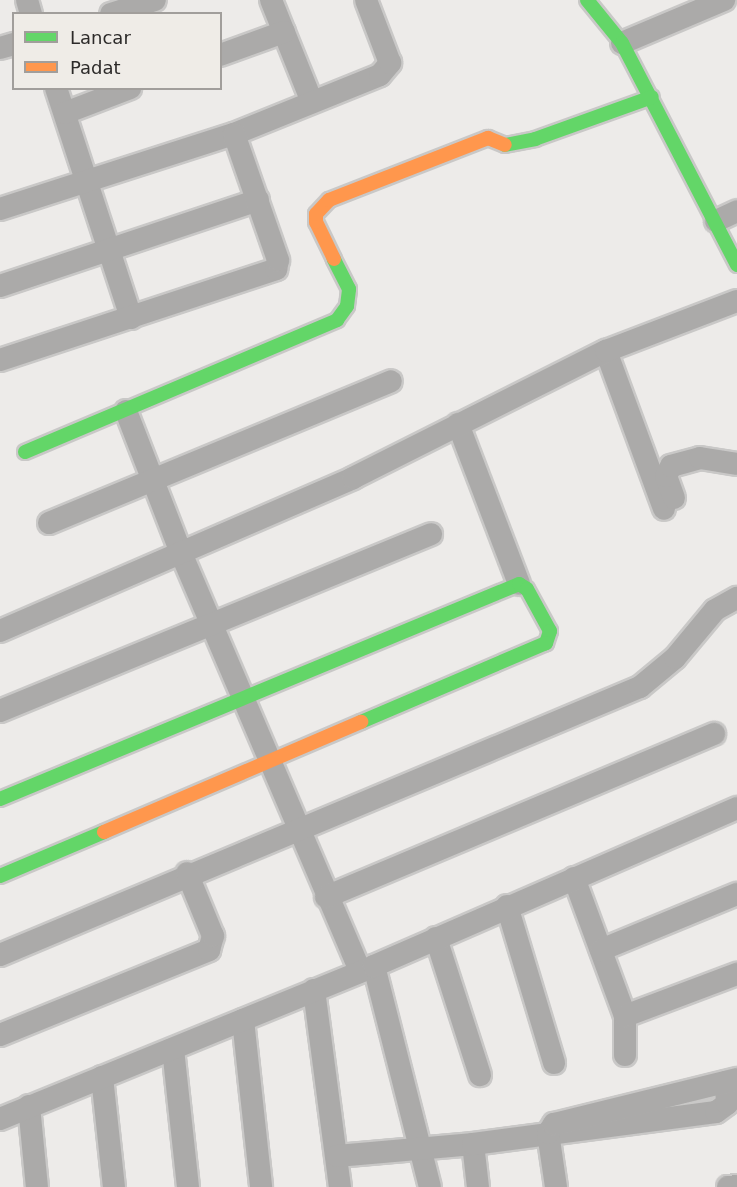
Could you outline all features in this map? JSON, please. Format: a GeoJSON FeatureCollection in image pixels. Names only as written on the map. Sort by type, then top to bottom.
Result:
{"type":"FeatureCollection","features":[{"type":"Feature","properties":{"kind":"street"},"geometry":{"type":"LineString","coordinates":[[117,12],[155,0]]}},
{"type":"Feature","properties":{"kind":"street"},"geometry":{"type":"LineString","coordinates":[[271,0],[312,102]]}},
{"type":"Feature","properties":{"kind":"street"},"geometry":{"type":"LineString","coordinates":[[0,209],[234,134],[388,69],[390,63],[366,0]]}},
{"type":"Feature","properties":{"kind":"street"},"geometry":{"type":"LineString","coordinates":[[587,0],[622,43],[737,265]]}},
{"type":"Feature","properties":{"kind":"street"},"geometry":{"type":"LineString","coordinates":[[622,43],[724,0]]}},
{"type":"Feature","properties":{"kind":"street"},"geometry":{"type":"LineString","coordinates":[[222,54],[284,32]]}},
{"type":"Feature","properties":{"kind":"street"},"geometry":{"type":"LineString","coordinates":[[57,90],[131,318]]}},
{"type":"Feature","properties":{"kind":"street"},"geometry":{"type":"LineString","coordinates":[[65,113],[125,90]]}},
{"type":"Feature","properties":{"kind":"street"},"geometry":{"type":"LineString","coordinates":[[25,452],[126,411],[344,314],[349,289],[316,222],[316,214],[329,200],[488,138],[503,145],[535,139],[652,97]]}},
{"type":"Feature","properties":{"kind":"street"},"geometry":{"type":"LineString","coordinates":[[0,360],[276,269],[278,260],[234,134]]}},
{"type":"Feature","properties":{"kind":"street"},"geometry":{"type":"LineString","coordinates":[[0,286],[258,200]]}},
{"type":"Feature","properties":{"kind":"street"},"geometry":{"type":"LineString","coordinates":[[716,221],[737,211]]}},
{"type":"Feature","properties":{"kind":"street"},"geometry":{"type":"LineString","coordinates":[[0,631],[353,478],[606,351],[737,301]]}},
{"type":"Feature","properties":{"kind":"street"},"geometry":{"type":"LineString","coordinates":[[606,351],[671,510],[666,476],[671,466],[700,458],[737,464]]}},
{"type":"Feature","properties":{"kind":"street"},"geometry":{"type":"LineString","coordinates":[[49,523],[391,381]]}},
{"type":"Feature","properties":{"kind":"street"},"geometry":{"type":"LineString","coordinates":[[126,411],[182,553],[326,897],[367,968],[423,1148],[430,1187]]}},
{"type":"Feature","properties":{"kind":"street"},"geometry":{"type":"LineString","coordinates":[[0,876],[271,763],[546,643],[549,627],[527,589],[519,584],[458,424]]}},
{"type":"Feature","properties":{"kind":"street"},"geometry":{"type":"LineString","coordinates":[[0,711],[431,534]]}},
{"type":"Feature","properties":{"kind":"street"},"geometry":{"type":"LineString","coordinates":[[0,799],[242,696],[519,584]]}},
{"type":"Feature","properties":{"kind":"street"},"geometry":{"type":"LineString","coordinates":[[0,955],[187,873],[300,833],[640,687],[675,658],[715,610],[737,598]]}},
{"type":"Feature","properties":{"kind":"street"},"geometry":{"type":"LineString","coordinates":[[326,897],[714,734]]}},
{"type":"Feature","properties":{"kind":"street"},"geometry":{"type":"LineString","coordinates":[[0,1119],[367,968],[737,808]]}},
{"type":"Feature","properties":{"kind":"street"},"geometry":{"type":"LineString","coordinates":[[0,1035],[208,950],[213,936],[187,873]]}},
{"type":"Feature","properties":{"kind":"street"},"geometry":{"type":"LineString","coordinates":[[574,878],[625,1016],[625,1055]]}},
{"type":"Feature","properties":{"kind":"street"},"geometry":{"type":"LineString","coordinates":[[601,950],[737,894]]}},
{"type":"Feature","properties":{"kind":"street"},"geometry":{"type":"LineString","coordinates":[[507,906],[554,1062]]}},
{"type":"Feature","properties":{"kind":"street"},"geometry":{"type":"LineString","coordinates":[[436,938],[480,1075]]}},
{"type":"Feature","properties":{"kind":"street"},"geometry":{"type":"LineString","coordinates":[[625,1016],[737,974]]}},
{"type":"Feature","properties":{"kind":"street"},"geometry":{"type":"LineString","coordinates":[[314,990],[345,1156],[356,1187]]}},
{"type":"Feature","properties":{"kind":"street"},"geometry":{"type":"LineString","coordinates":[[243,1020],[261,1187]]}},
{"type":"Feature","properties":{"kind":"street"},"geometry":{"type":"LineString","coordinates":[[173,1049],[188,1187]]}},
{"type":"Feature","properties":{"kind":"street"},"geometry":{"type":"LineString","coordinates":[[102,1077],[114,1187]]}},
{"type":"Feature","properties":{"kind":"street"},"geometry":{"type":"LineString","coordinates":[[345,1156],[474,1144],[548,1132],[721,1111],[728,1099],[732,1081]]}},
{"type":"Feature","properties":{"kind":"street"},"geometry":{"type":"LineString","coordinates":[[29,1106],[37,1187]]}},
{"type":"Feature","properties":{"kind":"street"},"geometry":{"type":"LineString","coordinates":[[548,1132],[556,1187]]}},
{"type":"Feature","properties":{"kind":"street"},"geometry":{"type":"LineString","coordinates":[[474,1144],[478,1187]]}},
{"type":"Feature","properties":{"kind":"street"},"geometry":{"type":"LineString","coordinates":[[340,1187],[345,1156]]}},
{"type":"Feature","properties":{"kind":"street"},"geometry":{"type":"LineString","coordinates":[[728,1187],[737,1186]]}},
{"type":"Feature","properties":{"kind":"traffic: fast"},"geometry":{"type":"LineString","coordinates":[[587,0],[622,43],[737,265]]}},
{"type":"Feature","properties":{"kind":"traffic: fast"},"geometry":{"type":"LineString","coordinates":[[505,145],[535,139],[652,97]]}},
{"type":"Feature","properties":{"kind":"traffic: fast"},"geometry":{"type":"LineString","coordinates":[[25,452],[337,320],[347,306],[349,289],[334,259]]}},
{"type":"Feature","properties":{"kind":"traffic: fast"},"geometry":{"type":"LineString","coordinates":[[0,799],[519,584],[527,589],[550,631],[546,643],[361,722]]}},
{"type":"Feature","properties":{"kind":"traffic: fast"},"geometry":{"type":"LineString","coordinates":[[0,876],[104,832]]}},
{"type":"Feature","properties":{"kind":"traffic: slow"},"geometry":{"type":"LineString","coordinates":[[334,259],[316,222],[316,214],[329,200],[488,138],[505,145]]}},
{"type":"Feature","properties":{"kind":"traffic: slow"},"geometry":{"type":"LineString","coordinates":[[104,832],[361,722]]}}]}
